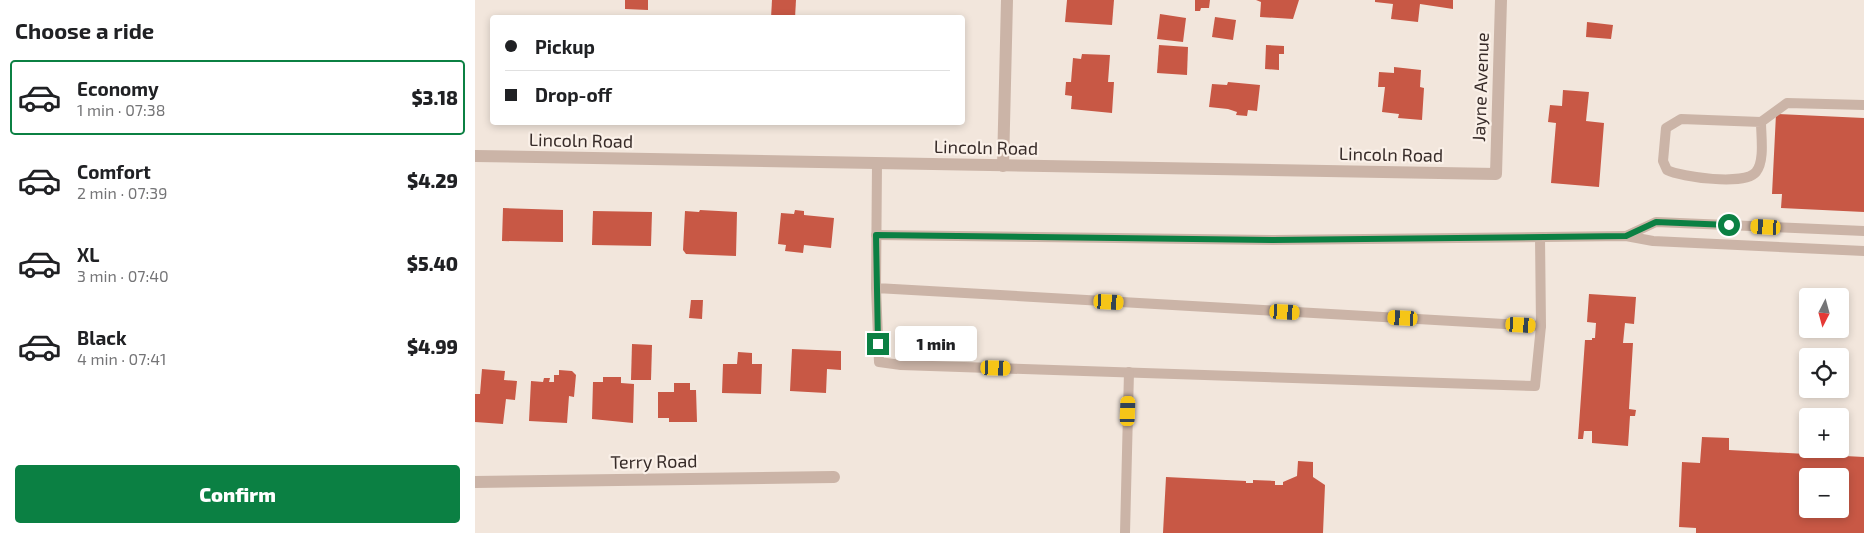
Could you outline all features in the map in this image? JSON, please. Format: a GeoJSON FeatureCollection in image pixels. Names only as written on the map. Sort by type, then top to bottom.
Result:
{"type":"FeatureCollection","features":[{"type":"Feature","properties":{"kind":"street"},"geometry":{"type":"LineString","coordinates":[[1003,166],[1007,0]]}},
{"type":"Feature","properties":{"kind":"street","name":"Jayne Avenue"},"geometry":{"type":"LineString","coordinates":[[1496,174],[1501,0]]}},
{"type":"Feature","properties":{"kind":"street","name":"Lincoln Road"},"geometry":{"type":"LineString","coordinates":[[475,156],[1496,174]]}},
{"type":"Feature","properties":{"kind":"street","name":"Terry Road"},"geometry":{"type":"LineString","coordinates":[[475,482],[834,478]]}},
{"type":"Feature","properties":{"kind":"lane"},"geometry":{"type":"LineString","coordinates":[[1761,122],[1759,163],[1756,172],[1744,180],[1678,175],[1667,170],[1663,161],[1666,128],[1681,118],[1761,122],[1787,103],[1864,105]]}},
{"type":"Feature","properties":{"kind":"lane"},"geometry":{"type":"LineString","coordinates":[[877,163],[876,288],[879,362],[1535,386],[1541,326],[1540,237]]}},
{"type":"Feature","properties":{"kind":"lane"},"geometry":{"type":"LineString","coordinates":[[1626,236],[1656,222],[1864,231]]}},
{"type":"Feature","properties":{"kind":"lane"},"geometry":{"type":"LineString","coordinates":[[876,235],[1273,240],[1626,236],[1653,241],[1864,251]]}},
{"type":"Feature","properties":{"kind":"lane"},"geometry":{"type":"LineString","coordinates":[[876,288],[1541,326]]}},
{"type":"Feature","properties":{"kind":"lane"},"geometry":{"type":"LineString","coordinates":[[1125,533],[1129,372]]}},
{"type":"Feature","properties":{"kind":"building"},"geometry":{"type":"Polygon","coordinates":[[[625,0],[648,0],[648,10],[625,9],[625,0]]]}},
{"type":"Feature","properties":{"kind":"building"},"geometry":{"type":"Polygon","coordinates":[[[772,0],[796,0],[795,15],[771,15],[772,0]]]}},
{"type":"Feature","properties":{"kind":"building"},"geometry":{"type":"Polygon","coordinates":[[[1067,0],[1114,0],[1112,25],[1065,22],[1067,0]]]}},
{"type":"Feature","properties":{"kind":"building"},"geometry":{"type":"Polygon","coordinates":[[[1195,0],[1210,0],[1209,8],[1201,8],[1200,11],[1195,11],[1195,0]]]}},
{"type":"Feature","properties":{"kind":"building"},"geometry":{"type":"Polygon","coordinates":[[[1256,0],[1299,0],[1293,19],[1260,17],[1261,2],[1256,0]]]}},
{"type":"Feature","properties":{"kind":"building"},"geometry":{"type":"Polygon","coordinates":[[[1375,0],[1453,0],[1453,9],[1420,4],[1418,22],[1391,19],[1393,4],[1375,2],[1375,0]]]}},
{"type":"Feature","properties":{"kind":"building"},"geometry":{"type":"Polygon","coordinates":[[[1160,14],[1186,18],[1183,42],[1157,39],[1160,14]]]}},
{"type":"Feature","properties":{"kind":"building"},"geometry":{"type":"Polygon","coordinates":[[[1215,17],[1236,20],[1233,40],[1212,37],[1215,17]]]}},
{"type":"Feature","properties":{"kind":"building"},"geometry":{"type":"Polygon","coordinates":[[[1587,22],[1613,25],[1611,39],[1586,37],[1587,22]]]}},
{"type":"Feature","properties":{"kind":"building"},"geometry":{"type":"Polygon","coordinates":[[[1159,45],[1188,47],[1187,75],[1157,73],[1159,45]]]}},
{"type":"Feature","properties":{"kind":"building"},"geometry":{"type":"Polygon","coordinates":[[[1266,45],[1284,46],[1284,54],[1279,54],[1279,70],[1265,69],[1266,45]]]}},
{"type":"Feature","properties":{"kind":"building"},"geometry":{"type":"Polygon","coordinates":[[[1082,54],[1110,55],[1108,82],[1114,82],[1112,113],[1071,109],[1072,96],[1065,95],[1066,82],[1071,82],[1073,58],[1081,59],[1082,54]]]}},
{"type":"Feature","properties":{"kind":"building"},"geometry":{"type":"Polygon","coordinates":[[[1394,67],[1421,70],[1420,87],[1424,88],[1422,120],[1398,118],[1399,114],[1382,112],[1385,87],[1378,87],[1379,72],[1394,73],[1394,67]]]}},
{"type":"Feature","properties":{"kind":"building"},"geometry":{"type":"Polygon","coordinates":[[[1228,82],[1260,85],[1257,111],[1248,110],[1247,116],[1236,115],[1237,112],[1228,109],[1209,107],[1212,84],[1227,85],[1228,82]]]}},
{"type":"Feature","properties":{"kind":"building"},"geometry":{"type":"Polygon","coordinates":[[[1563,90],[1589,92],[1586,121],[1604,123],[1599,187],[1551,183],[1556,123],[1548,122],[1550,105],[1562,106],[1563,90]]]}},
{"type":"Feature","properties":{"kind":"building"},"geometry":{"type":"Polygon","coordinates":[[[1776,114],[1864,118],[1864,212],[1781,208],[1782,194],[1772,194],[1776,114]]]}},
{"type":"Feature","properties":{"kind":"building"},"geometry":{"type":"Polygon","coordinates":[[[503,208],[563,210],[563,242],[502,241],[503,208]]]}},
{"type":"Feature","properties":{"kind":"building"},"geometry":{"type":"Polygon","coordinates":[[[700,210],[737,212],[736,256],[686,254],[683,250],[685,211],[699,212],[700,210]]]}},
{"type":"Feature","properties":{"kind":"building"},"geometry":{"type":"Polygon","coordinates":[[[795,210],[804,211],[804,215],[834,218],[831,248],[804,245],[803,253],[785,251],[786,245],[778,244],[781,213],[794,214],[795,210]]]}},
{"type":"Feature","properties":{"kind":"building"},"geometry":{"type":"Polygon","coordinates":[[[593,211],[652,212],[651,246],[592,245],[593,211]]]}},
{"type":"Feature","properties":{"kind":"building"},"geometry":{"type":"Polygon","coordinates":[[[1589,294],[1636,297],[1634,324],[1625,323],[1623,343],[1633,343],[1629,409],[1636,410],[1635,416],[1630,416],[1628,446],[1592,443],[1592,431],[1584,431],[1583,439],[1578,439],[1585,340],[1595,338],[1596,323],[1587,322],[1589,294]]]}},
{"type":"Feature","properties":{"kind":"building"},"geometry":{"type":"Polygon","coordinates":[[[691,300],[703,300],[702,319],[689,318],[691,300]]]}},
{"type":"Feature","properties":{"kind":"building"},"geometry":{"type":"Polygon","coordinates":[[[632,344],[652,345],[651,380],[631,380],[632,344]]]}},
{"type":"Feature","properties":{"kind":"building"},"geometry":{"type":"Polygon","coordinates":[[[792,349],[841,351],[841,370],[827,369],[826,393],[790,391],[792,349]]]}},
{"type":"Feature","properties":{"kind":"building"},"geometry":{"type":"Polygon","coordinates":[[[738,352],[752,353],[752,364],[762,364],[761,394],[722,393],[723,364],[737,364],[738,352]]]}},
{"type":"Feature","properties":{"kind":"building"},"geometry":{"type":"Polygon","coordinates":[[[482,369],[505,371],[504,380],[517,381],[515,400],[506,399],[503,424],[475,422],[475,394],[480,394],[482,369]]]}},
{"type":"Feature","properties":{"kind":"building"},"geometry":{"type":"Polygon","coordinates":[[[559,370],[572,371],[576,375],[574,397],[569,396],[567,423],[529,421],[531,381],[543,382],[544,378],[550,378],[549,382],[554,382],[554,375],[559,375],[559,370]]]}},
{"type":"Feature","properties":{"kind":"building"},"geometry":{"type":"Polygon","coordinates":[[[603,377],[621,377],[621,383],[634,384],[633,423],[592,419],[593,382],[603,382],[603,377]]]}},
{"type":"Feature","properties":{"kind":"building"},"geometry":{"type":"Polygon","coordinates":[[[674,383],[690,383],[690,390],[696,390],[697,422],[669,422],[669,418],[658,418],[658,392],[674,392],[674,383]]]}},
{"type":"Feature","properties":{"kind":"building"},"geometry":{"type":"Polygon","coordinates":[[[1702,437],[1729,438],[1729,450],[1799,454],[1799,458],[1864,457],[1864,533],[1696,533],[1696,528],[1679,527],[1682,462],[1700,463],[1702,437]]]}},
{"type":"Feature","properties":{"kind":"building"},"geometry":{"type":"Polygon","coordinates":[[[1298,461],[1313,462],[1313,477],[1325,485],[1323,533],[1163,533],[1166,477],[1246,481],[1246,483],[1253,483],[1253,480],[1275,481],[1275,485],[1283,485],[1283,482],[1297,476],[1298,461]]]}},
{"type":"Feature","properties":{"kind":"route"},"geometry":{"type":"LineString","coordinates":[[878,344],[876,235],[1273,240],[1626,236],[1656,222],[1729,225]]}}]}
